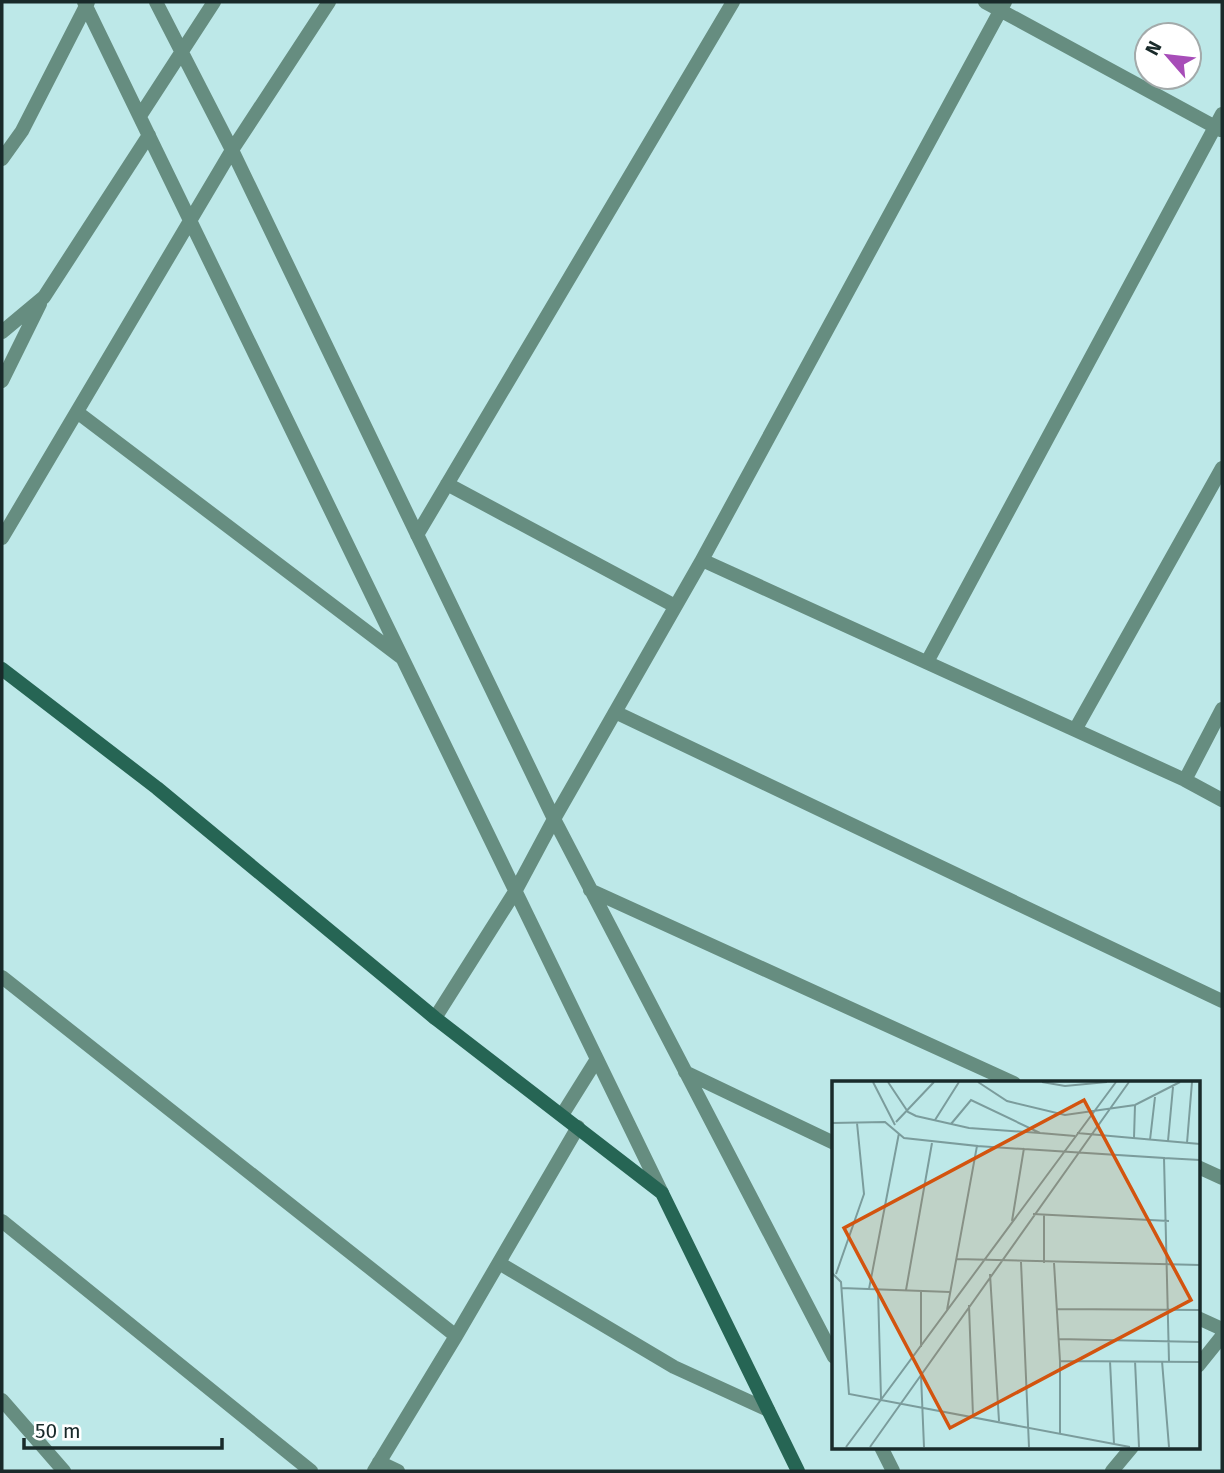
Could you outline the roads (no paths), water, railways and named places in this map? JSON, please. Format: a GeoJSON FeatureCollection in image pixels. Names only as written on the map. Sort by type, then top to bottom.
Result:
{"type":"FeatureCollection","features":[{"type":"Feature","properties":{"kind":"street"},"geometry":{"type":"LineString","coordinates":[[156,2],[232,150],[554,819],[832,1353]]}},
{"type":"Feature","properties":{"kind":"street"},"geometry":{"type":"LineString","coordinates":[[140,116],[214,2]]}},
{"type":"Feature","properties":{"kind":"street"},"geometry":{"type":"LineString","coordinates":[[2,538],[232,150],[328,2]]}},
{"type":"Feature","properties":{"kind":"street"},"geometry":{"type":"LineString","coordinates":[[417,535],[733,2]]}},
{"type":"Feature","properties":{"kind":"street"},"geometry":{"type":"LineString","coordinates":[[927,662],[1220,124],[1003,6],[985,2]]}},
{"type":"Feature","properties":{"kind":"street"},"geometry":{"type":"LineString","coordinates":[[86,3],[798,1471]]}},
{"type":"Feature","properties":{"kind":"street"},"geometry":{"type":"LineString","coordinates":[[2,159],[22,131],[86,3]]}},
{"type":"Feature","properties":{"kind":"street"},"geometry":{"type":"LineString","coordinates":[[435,1018],[516,890],[702,560],[1003,6]]}},
{"type":"Feature","properties":{"kind":"street"},"geometry":{"type":"LineString","coordinates":[[2,381],[44,297],[149,135]]}},
{"type":"Feature","properties":{"kind":"street"},"geometry":{"type":"LineString","coordinates":[[2,332],[44,297]]}},
{"type":"Feature","properties":{"kind":"street"},"geometry":{"type":"LineString","coordinates":[[77,412],[404,659]]}},
{"type":"Feature","properties":{"kind":"street"},"geometry":{"type":"LineString","coordinates":[[1075,730],[1222,468]]}},
{"type":"Feature","properties":{"kind":"street"},"geometry":{"type":"LineString","coordinates":[[447,484],[675,606]]}},
{"type":"Feature","properties":{"kind":"street"},"geometry":{"type":"LineString","coordinates":[[702,560],[1185,780],[1222,800]]}},
{"type":"Feature","properties":{"kind":"street"},"geometry":{"type":"LineString","coordinates":[[2,669],[157,788],[435,1018],[662,1193]]}},
{"type":"Feature","properties":{"kind":"street"},"geometry":{"type":"LineString","coordinates":[[1185,780],[1222,709]]}},
{"type":"Feature","properties":{"kind":"street"},"geometry":{"type":"LineString","coordinates":[[615,712],[1222,1001]]}},
{"type":"Feature","properties":{"kind":"street"},"geometry":{"type":"LineString","coordinates":[[590,890],[1010,1081]]}},
{"type":"Feature","properties":{"kind":"street"},"geometry":{"type":"LineString","coordinates":[[2,977],[456,1336]]}},
{"type":"Feature","properties":{"kind":"street"},"geometry":{"type":"LineString","coordinates":[[562,1115],[597,1059]]}},
{"type":"Feature","properties":{"kind":"street"},"geometry":{"type":"LineString","coordinates":[[685,1072],[832,1142]]}},
{"type":"Feature","properties":{"kind":"street"},"geometry":{"type":"LineString","coordinates":[[398,1471],[377,1467],[578,1127]]}},
{"type":"Feature","properties":{"kind":"street"},"geometry":{"type":"LineString","coordinates":[[1200,1168],[1222,1178]]}},
{"type":"Feature","properties":{"kind":"street"},"geometry":{"type":"LineString","coordinates":[[2,1221],[311,1471]]}},
{"type":"Feature","properties":{"kind":"street"},"geometry":{"type":"LineString","coordinates":[[499,1263],[674,1367],[768,1410]]}},
{"type":"Feature","properties":{"kind":"street"},"geometry":{"type":"LineString","coordinates":[[1200,1319],[1222,1329]]}},
{"type":"Feature","properties":{"kind":"street"},"geometry":{"type":"LineString","coordinates":[[1200,1364],[1222,1336]]}},
{"type":"Feature","properties":{"kind":"street"},"geometry":{"type":"LineString","coordinates":[[2,1400],[64,1471]]}},
{"type":"Feature","properties":{"kind":"street"},"geometry":{"type":"LineString","coordinates":[[882,1448],[893,1471]]}},
{"type":"Feature","properties":{"kind":"street"},"geometry":{"type":"LineString","coordinates":[[1112,1471],[1131,1448]]}}]}
